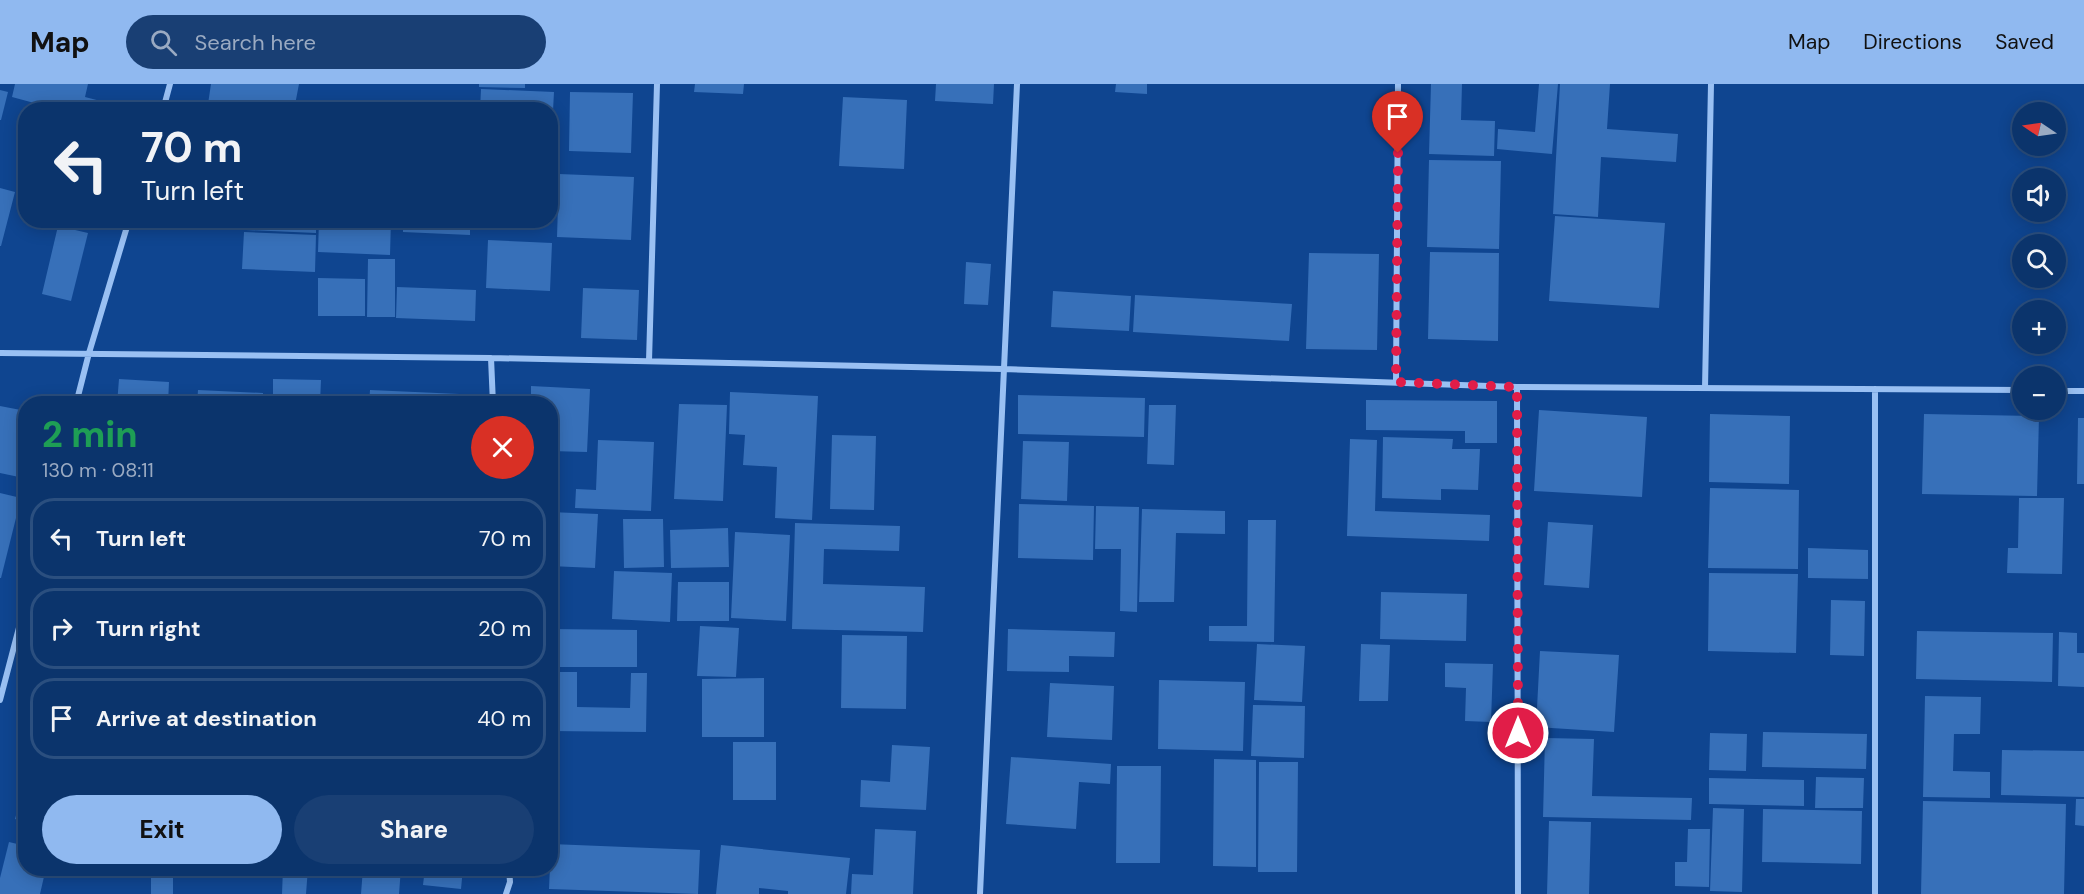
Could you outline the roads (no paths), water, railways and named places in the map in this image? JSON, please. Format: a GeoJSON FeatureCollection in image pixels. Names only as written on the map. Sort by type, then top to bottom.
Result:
{"type":"FeatureCollection","features":[{"type":"Feature","properties":{"kind":"street"},"geometry":{"type":"LineString","coordinates":[[165,102],[170,84]]}},
{"type":"Feature","properties":{"kind":"street"},"geometry":{"type":"LineString","coordinates":[[649,361],[657,84]]}},
{"type":"Feature","properties":{"kind":"street"},"geometry":{"type":"LineString","coordinates":[[980,894],[1017,84]]}},
{"type":"Feature","properties":{"kind":"street"},"geometry":{"type":"LineString","coordinates":[[1396,382],[1398,84]]}},
{"type":"Feature","properties":{"kind":"street"},"geometry":{"type":"LineString","coordinates":[[1705,388],[1711,84]]}},
{"type":"Feature","properties":{"kind":"street"},"geometry":{"type":"LineString","coordinates":[[78,396],[127,228]]}},
{"type":"Feature","properties":{"kind":"street"},"geometry":{"type":"LineString","coordinates":[[0,353],[649,361],[1003,369],[1517,387],[2012,390]]}},
{"type":"Feature","properties":{"kind":"street"},"geometry":{"type":"LineString","coordinates":[[491,358],[493,396]]}},
{"type":"Feature","properties":{"kind":"street"},"geometry":{"type":"LineString","coordinates":[[1517,387],[1518,894]]}},
{"type":"Feature","properties":{"kind":"street"},"geometry":{"type":"LineString","coordinates":[[1875,389],[1875,894]]}},
{"type":"Feature","properties":{"kind":"street"},"geometry":{"type":"LineString","coordinates":[[2066,391],[2084,391]]}},
{"type":"Feature","properties":{"kind":"street"},"geometry":{"type":"LineString","coordinates":[[0,700],[18,631]]}},
{"type":"Feature","properties":{"kind":"street"},"geometry":{"type":"LineString","coordinates":[[506,894],[510,876]]}}]}
